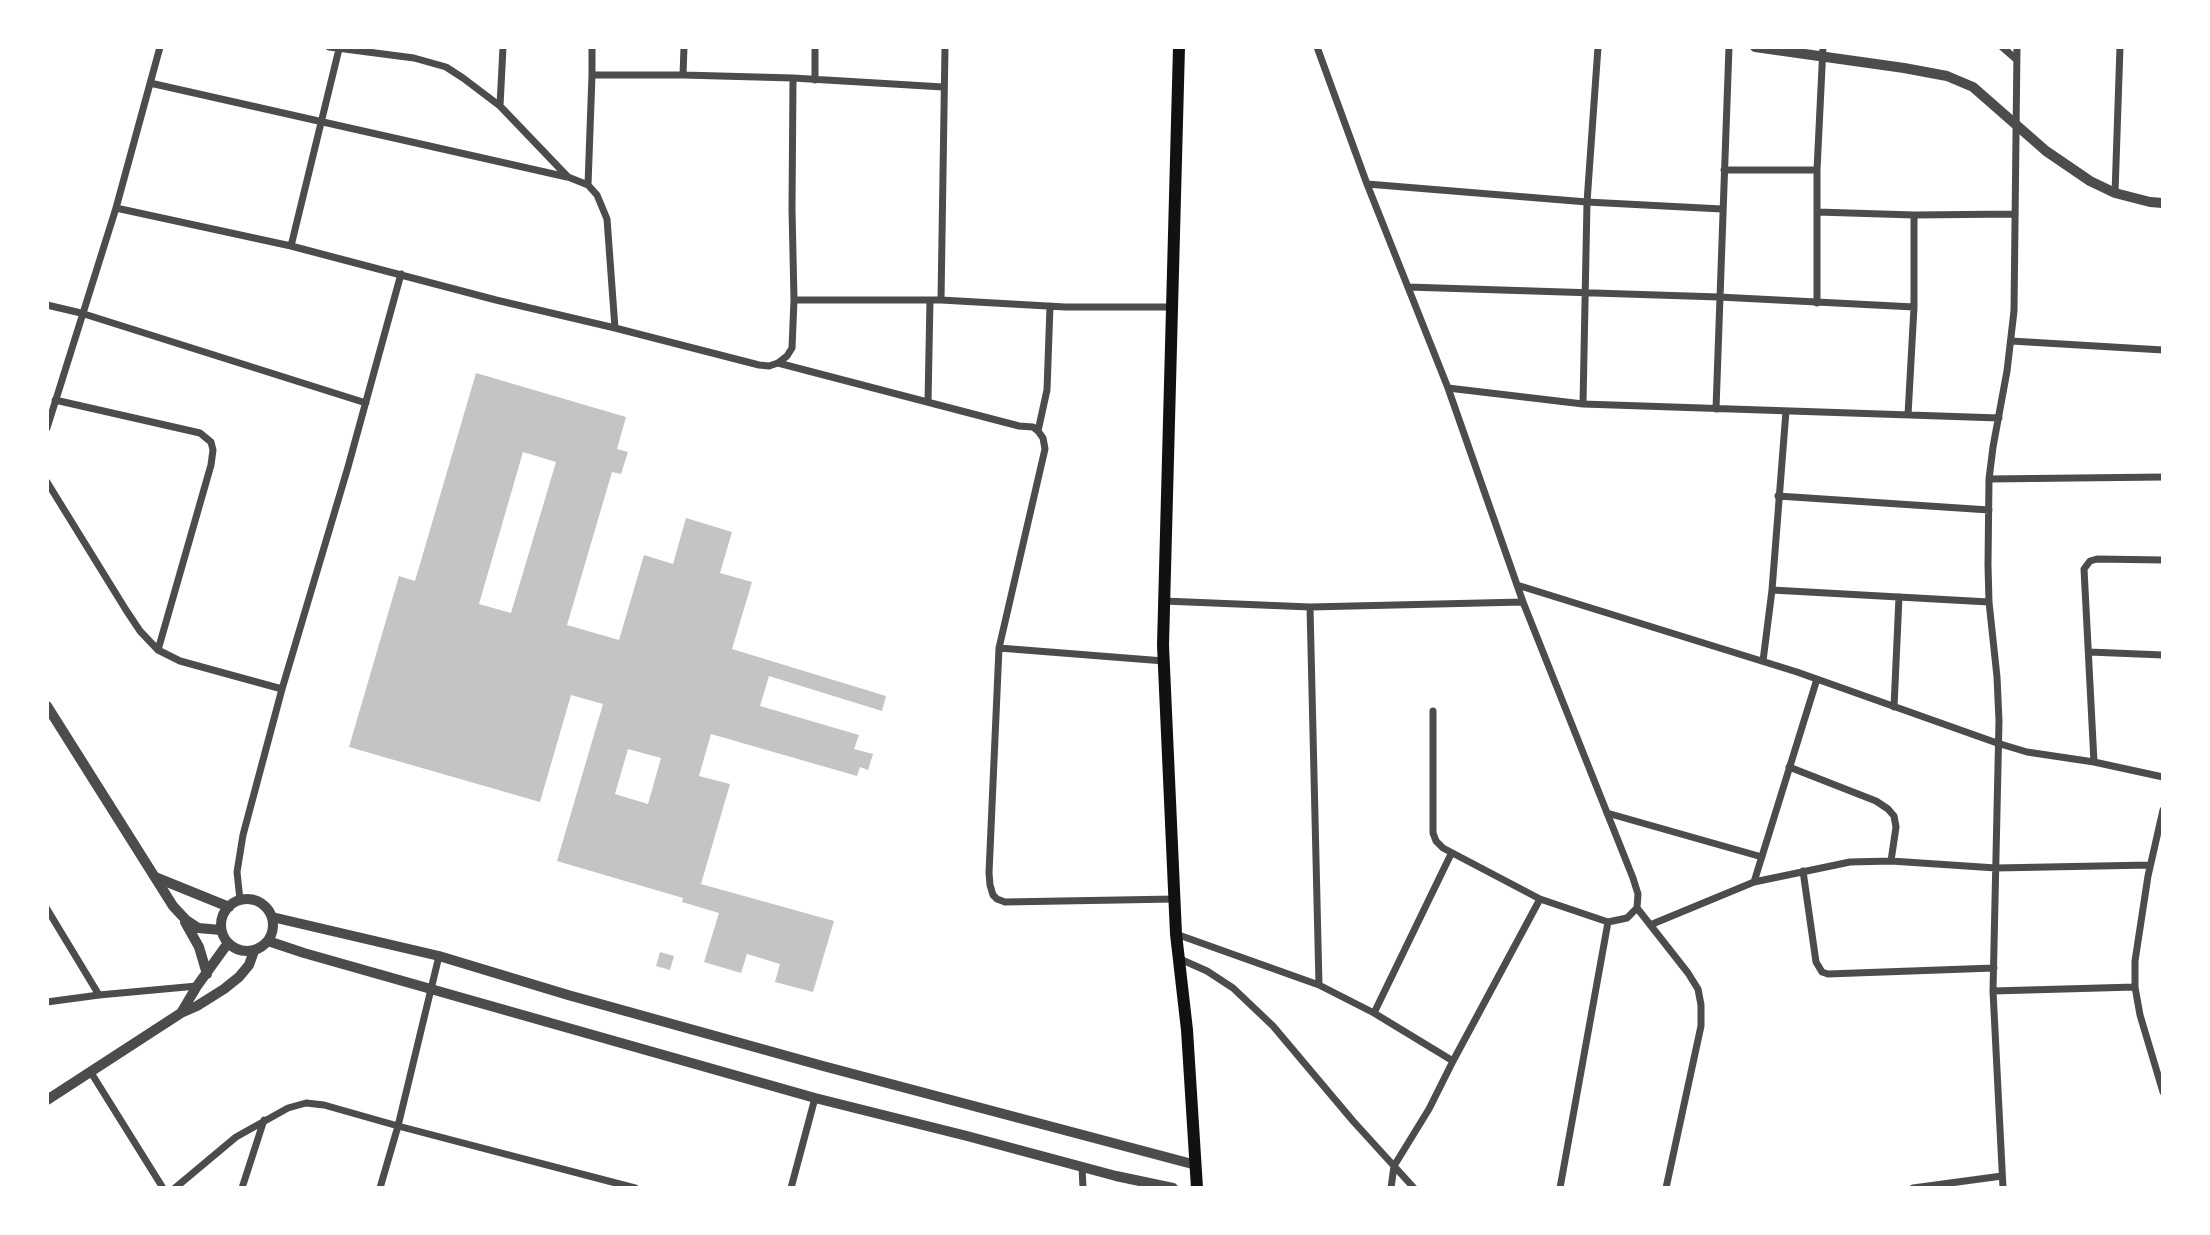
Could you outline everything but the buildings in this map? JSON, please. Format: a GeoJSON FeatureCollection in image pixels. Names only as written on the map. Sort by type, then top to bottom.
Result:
{"type":"FeatureCollection","features":[{"type":"Feature","properties":{"kind":"main road"},"geometry":{"type":"LineString","coordinates":[[1179,47],[1163,601],[1176,934],[1197,1188]]}},
{"type":"Feature","properties":{"kind":"street"},"geometry":{"type":"LineString","coordinates":[[47,428],[116,208],[160,47]]}},
{"type":"Feature","properties":{"kind":"street"},"geometry":{"type":"LineString","coordinates":[[329,47],[414,58],[446,67],[499,106],[568,177]]}},
{"type":"Feature","properties":{"kind":"street"},"geometry":{"type":"LineString","coordinates":[[414,47],[414,58]]}},
{"type":"Feature","properties":{"kind":"street"},"geometry":{"type":"LineString","coordinates":[[499,106],[503,47]]}},
{"type":"Feature","properties":{"kind":"street"},"geometry":{"type":"LineString","coordinates":[[588,185],[592,47]]}},
{"type":"Feature","properties":{"kind":"street"},"geometry":{"type":"LineString","coordinates":[[683,75],[684,47]]}},
{"type":"Feature","properties":{"kind":"street"},"geometry":{"type":"LineString","coordinates":[[814,80],[816,47]]}},
{"type":"Feature","properties":{"kind":"street"},"geometry":{"type":"LineString","coordinates":[[941,300],[944,47]]}},
{"type":"Feature","properties":{"kind":"street"},"geometry":{"type":"LineString","coordinates":[[1317,47],[1367,184],[1448,388],[1523,602],[1633,877],[1638,894],[1637,908],[1627,918],[1608,922],[1540,899],[1451,854],[1436,841],[1433,833],[1433,711]]}},
{"type":"Feature","properties":{"kind":"street"},"geometry":{"type":"LineString","coordinates":[[1583,404],[1587,202],[1598,47]]}},
{"type":"Feature","properties":{"kind":"street"},"geometry":{"type":"LineString","coordinates":[[1716,409],[1729,47]]}},
{"type":"Feature","properties":{"kind":"street"},"geometry":{"type":"LineString","coordinates":[[1755,47],[1823,52],[1947,76],[1973,88],[2046,150],[2090,181],[2115,193],[2163,203]]}},
{"type":"Feature","properties":{"kind":"street"},"geometry":{"type":"LineString","coordinates":[[2002,47],[2016,59]]}},
{"type":"Feature","properties":{"kind":"street"},"geometry":{"type":"LineString","coordinates":[[2003,1188],[1993,991],[1997,677],[1989,602],[1989,479],[2014,310],[2017,47]]}},
{"type":"Feature","properties":{"kind":"street"},"geometry":{"type":"LineString","coordinates":[[2115,193],[2120,47]]}},
{"type":"Feature","properties":{"kind":"street"},"geometry":{"type":"LineString","coordinates":[[291,246],[340,49]]}},
{"type":"Feature","properties":{"kind":"street"},"geometry":{"type":"LineString","coordinates":[[1817,303],[1817,170],[1823,52]]}},
{"type":"Feature","properties":{"kind":"street"},"geometry":{"type":"LineString","coordinates":[[592,75],[793,78],[943,87]]}},
{"type":"Feature","properties":{"kind":"street"},"geometry":{"type":"LineString","coordinates":[[116,208],[291,246],[496,300],[769,366],[787,356],[792,348],[793,78]]}},
{"type":"Feature","properties":{"kind":"street"},"geometry":{"type":"LineString","coordinates":[[150,83],[568,177],[588,185],[597,195],[607,219],[615,328]]}},
{"type":"Feature","properties":{"kind":"street"},"geometry":{"type":"LineString","coordinates":[[1724,170],[1817,170]]}},
{"type":"Feature","properties":{"kind":"street"},"geometry":{"type":"LineString","coordinates":[[1367,184],[1587,202],[1722,209]]}},
{"type":"Feature","properties":{"kind":"street"},"geometry":{"type":"LineString","coordinates":[[1817,212],[2015,214]]}},
{"type":"Feature","properties":{"kind":"street"},"geometry":{"type":"LineString","coordinates":[[1908,415],[1914,215]]}},
{"type":"Feature","properties":{"kind":"street"},"geometry":{"type":"LineString","coordinates":[[240,900],[238,858],[282,689],[401,274]]}},
{"type":"Feature","properties":{"kind":"street"},"geometry":{"type":"LineString","coordinates":[[1408,287],[1719,297],[1913,307]]}},
{"type":"Feature","properties":{"kind":"street"},"geometry":{"type":"LineString","coordinates":[[794,300],[941,300],[1051,306],[1171,307]]}},
{"type":"Feature","properties":{"kind":"street"},"geometry":{"type":"LineString","coordinates":[[928,402],[930,300]]}},
{"type":"Feature","properties":{"kind":"street"},"geometry":{"type":"LineString","coordinates":[[47,305],[81,313],[366,403]]}},
{"type":"Feature","properties":{"kind":"street"},"geometry":{"type":"LineString","coordinates":[[1038,431],[1047,390],[1051,306]]}},
{"type":"Feature","properties":{"kind":"street"},"geometry":{"type":"LineString","coordinates":[[2011,341],[2163,350]]}},
{"type":"Feature","properties":{"kind":"street"},"geometry":{"type":"LineString","coordinates":[[778,363],[1019,426],[1033,427],[1038,431],[1045,449],[999,648],[989,873],[993,895],[1005,902],[1175,899]]}},
{"type":"Feature","properties":{"kind":"street"},"geometry":{"type":"LineString","coordinates":[[1448,388],[1583,404],[1999,418]]}},
{"type":"Feature","properties":{"kind":"street"},"geometry":{"type":"LineString","coordinates":[[55,400],[200,433],[211,442],[214,450],[211,465],[158,650]]}},
{"type":"Feature","properties":{"kind":"street"},"geometry":{"type":"LineString","coordinates":[[1763,661],[1772,590],[1786,411]]}},
{"type":"Feature","properties":{"kind":"street"},"geometry":{"type":"LineString","coordinates":[[1989,479],[2163,477]]}},
{"type":"Feature","properties":{"kind":"street"},"geometry":{"type":"LineString","coordinates":[[47,482],[126,610],[140,631],[158,650],[180,661],[282,689]]}},
{"type":"Feature","properties":{"kind":"street"},"geometry":{"type":"LineString","coordinates":[[1778,496],[1989,510]]}},
{"type":"Feature","properties":{"kind":"street"},"geometry":{"type":"LineString","coordinates":[[2094,762],[2084,569],[2090,561],[2097,559],[2163,560]]}},
{"type":"Feature","properties":{"kind":"street"},"geometry":{"type":"LineString","coordinates":[[1517,586],[1763,661],[2027,752],[2094,762],[2163,777]]}},
{"type":"Feature","properties":{"kind":"street"},"geometry":{"type":"LineString","coordinates":[[1772,590],[1989,602]]}},
{"type":"Feature","properties":{"kind":"street"},"geometry":{"type":"LineString","coordinates":[[1895,707],[1899,597]]}},
{"type":"Feature","properties":{"kind":"street"},"geometry":{"type":"LineString","coordinates":[[1163,601],[1310,607],[1523,602]]}},
{"type":"Feature","properties":{"kind":"street"},"geometry":{"type":"LineString","coordinates":[[1310,607],[1319,985]]}},
{"type":"Feature","properties":{"kind":"street"},"geometry":{"type":"LineString","coordinates":[[999,648],[1164,661]]}},
{"type":"Feature","properties":{"kind":"street"},"geometry":{"type":"LineString","coordinates":[[2089,652],[2163,655]]}},
{"type":"Feature","properties":{"kind":"street"},"geometry":{"type":"LineString","coordinates":[[1754,883],[1817,679]]}},
{"type":"Feature","properties":{"kind":"street"},"geometry":{"type":"LineString","coordinates":[[47,706],[199,947],[207,974]]}},
{"type":"Feature","properties":{"kind":"street"},"geometry":{"type":"LineString","coordinates":[[1789,767],[1888,808],[1894,816],[1896,827],[1891,861]]}},
{"type":"Feature","properties":{"kind":"street"},"geometry":{"type":"LineString","coordinates":[[2163,810],[2150,865],[2135,961],[2135,987],[2140,1015],[2163,1092]]}},
{"type":"Feature","properties":{"kind":"street"},"geometry":{"type":"LineString","coordinates":[[1607,813],[1762,857]]}},
{"type":"Feature","properties":{"kind":"street"},"geometry":{"type":"LineString","coordinates":[[1374,1013],[1451,854]]}},
{"type":"Feature","properties":{"kind":"street"},"geometry":{"type":"LineString","coordinates":[[1650,925],[1754,883],[1850,862],[1891,861],[1996,868],[2150,865]]}},
{"type":"Feature","properties":{"kind":"street"},"geometry":{"type":"LineString","coordinates":[[1803,871],[1816,962],[1822,972],[1828,974],[1994,968]]}},
{"type":"Feature","properties":{"kind":"street"},"geometry":{"type":"LineString","coordinates":[[155,877],[229,907]]}},
{"type":"Feature","properties":{"kind":"street"},"geometry":{"type":"LineString","coordinates":[[1391,1188],[1394,1166],[1429,1110],[1540,899]]}},
{"type":"Feature","properties":{"kind":"street"},"geometry":{"type":"LineString","coordinates":[[47,1100],[239,977],[249,965],[254,951],[268,941],[273,930],[272,917],[265,905],[253,900],[240,900],[229,907],[222,918],[221,930],[228,943],[240,950],[254,951]]}},
{"type":"Feature","properties":{"kind":"street"},"geometry":{"type":"LineString","coordinates":[[1637,908],[1688,973],[1698,989],[1701,1006],[1701,1026],[1666,1188]]}},
{"type":"Feature","properties":{"kind":"street"},"geometry":{"type":"LineString","coordinates":[[47,909],[99,995]]}},
{"type":"Feature","properties":{"kind":"street"},"geometry":{"type":"LineString","coordinates":[[177,911],[198,928],[221,930]]}},
{"type":"Feature","properties":{"kind":"street"},"geometry":{"type":"LineString","coordinates":[[272,917],[439,956],[823,1066],[1196,1165]]}},
{"type":"Feature","properties":{"kind":"street"},"geometry":{"type":"LineString","coordinates":[[1560,1188],[1608,922]]}},
{"type":"Feature","properties":{"kind":"street"},"geometry":{"type":"LineString","coordinates":[[1176,934],[1319,985],[1374,1013],[1453,1061]]}},
{"type":"Feature","properties":{"kind":"street"},"geometry":{"type":"LineString","coordinates":[[268,941],[815,1098],[1173,1188]]}},
{"type":"Feature","properties":{"kind":"street"},"geometry":{"type":"LineString","coordinates":[[181,1013],[228,943]]}},
{"type":"Feature","properties":{"kind":"street"},"geometry":{"type":"LineString","coordinates":[[380,1188],[398,1126],[439,956]]}},
{"type":"Feature","properties":{"kind":"street"},"geometry":{"type":"LineString","coordinates":[[1180,959],[1207,971],[1233,988],[1273,1027],[1414,1188]]}},
{"type":"Feature","properties":{"kind":"street"},"geometry":{"type":"LineString","coordinates":[[47,1002],[197,986]]}},
{"type":"Feature","properties":{"kind":"street"},"geometry":{"type":"LineString","coordinates":[[1993,991],[2135,987]]}},
{"type":"Feature","properties":{"kind":"street"},"geometry":{"type":"LineString","coordinates":[[90,1071],[163,1188]]}},
{"type":"Feature","properties":{"kind":"street"},"geometry":{"type":"LineString","coordinates":[[791,1188],[815,1098]]}},
{"type":"Feature","properties":{"kind":"street"},"geometry":{"type":"LineString","coordinates":[[175,1188],[236,1137],[288,1108],[306,1103],[324,1105],[635,1188]]}},
{"type":"Feature","properties":{"kind":"street"},"geometry":{"type":"LineString","coordinates":[[242,1188],[264,1120]]}},
{"type":"Feature","properties":{"kind":"street"},"geometry":{"type":"LineString","coordinates":[[1082,1167],[1083,1188]]}},
{"type":"Feature","properties":{"kind":"street"},"geometry":{"type":"LineString","coordinates":[[1913,1188],[2002,1176]]}}]}
